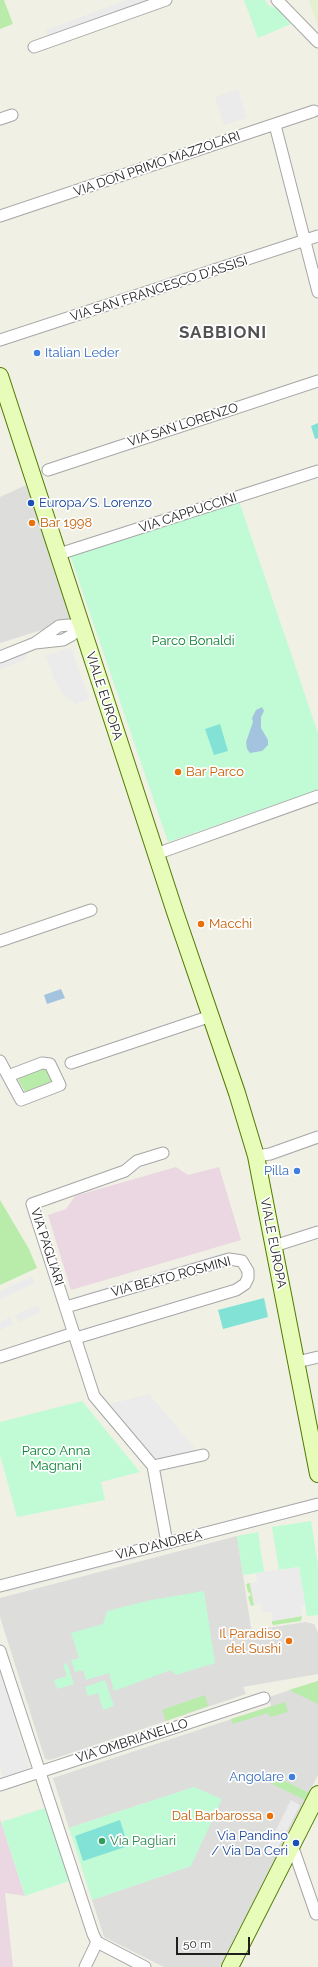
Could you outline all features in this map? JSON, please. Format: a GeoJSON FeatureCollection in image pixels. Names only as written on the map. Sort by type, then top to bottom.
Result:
{"type":"FeatureCollection","features":[{"type":"Feature","properties":{"kind":"street"},"geometry":{"type":"LineString","coordinates":[[34,47],[166,0]]}},
{"type":"Feature","properties":{"kind":"street"},"geometry":{"type":"LineString","coordinates":[[278,0],[318,42]]}},
{"type":"Feature","properties":{"kind":"street","name":"VIA DON PRIMO MAZZOLARI"},"geometry":{"type":"LineString","coordinates":[[0,216],[314,111]]}},
{"type":"Feature","properties":{"kind":"street"},"geometry":{"type":"LineString","coordinates":[[0,119],[12,115]]}},
{"type":"Feature","properties":{"kind":"street"},"geometry":{"type":"LineString","coordinates":[[274,124],[318,292]]}},
{"type":"Feature","properties":{"kind":"street","name":"VIA SAN FRANCESCO D'ASSISI"},"geometry":{"type":"LineString","coordinates":[[0,340],[318,236]]}},
{"type":"Feature","properties":{"kind":"street","name":"VIALE EUROPA"},"geometry":{"type":"LineString","coordinates":[[0,376],[256,1156],[318,1474]]}},
{"type":"Feature","properties":{"kind":"street","name":"VIA SAN LORENZO"},"geometry":{"type":"LineString","coordinates":[[48,470],[318,381]]}},
{"type":"Feature","properties":{"kind":"street","name":"VIA CAPPUCCINI"},"geometry":{"type":"LineString","coordinates":[[59,554],[318,470]]}},
{"type":"Feature","properties":{"kind":"street"},"geometry":{"type":"LineString","coordinates":[[0,657],[35,644],[63,640],[72,635],[81,626]]}},
{"type":"Feature","properties":{"kind":"street"},"geometry":{"type":"LineString","coordinates":[[156,854],[318,796]]}},
{"type":"Feature","properties":{"kind":"street"},"geometry":{"type":"LineString","coordinates":[[0,941],[91,910]]}},
{"type":"Feature","properties":{"kind":"street"},"geometry":{"type":"LineString","coordinates":[[71,1063],[211,1016]]}},
{"type":"Feature","properties":{"kind":"street"},"geometry":{"type":"LineString","coordinates":[[0,1061],[8,1076]]}},
{"type":"Feature","properties":{"kind":"street"},"geometry":{"type":"LineString","coordinates":[[256,1156],[270,1154],[318,1137]]}},
{"type":"Feature","properties":{"kind":"street","name":"VIA PAGLIARI"},"geometry":{"type":"LineString","coordinates":[[163,1153],[137,1160],[125,1171],[32,1204],[94,1396],[153,1466],[167,1543]]}},
{"type":"Feature","properties":{"kind":"street"},"geometry":{"type":"LineString","coordinates":[[274,1246],[318,1232]]}},
{"type":"Feature","properties":{"kind":"street","name":"VIA BEATO ROSMINI"},"geometry":{"type":"LineString","coordinates":[[66,1307],[230,1259],[242,1261],[248,1271],[248,1278],[245,1284],[236,1290],[75,1335]]}},
{"type":"Feature","properties":{"kind":"street"},"geometry":{"type":"LineString","coordinates":[[0,1357],[75,1335]]}},
{"type":"Feature","properties":{"kind":"street"},"geometry":{"type":"LineString","coordinates":[[297,1362],[318,1357]]}},
{"type":"Feature","properties":{"kind":"street"},"geometry":{"type":"LineString","coordinates":[[153,1466],[203,1455]]}},
{"type":"Feature","properties":{"kind":"street","name":"VIA D'ANDREA"},"geometry":{"type":"LineString","coordinates":[[0,1586],[318,1504]]}},
{"type":"Feature","properties":{"kind":"street"},"geometry":{"type":"LineString","coordinates":[[0,1651],[97,1942],[145,1967]]}},
{"type":"Feature","properties":{"kind":"street","name":"VIA OMBRIANELLO"},"geometry":{"type":"LineString","coordinates":[[0,1785],[264,1698]]}},
{"type":"Feature","properties":{"kind":"street"},"geometry":{"type":"LineString","coordinates":[[230,1967],[318,1794]]}},
{"type":"Feature","properties":{"kind":"street"},"geometry":{"type":"LineString","coordinates":[[292,1845],[316,1914]]}},
{"type":"Feature","properties":{"kind":"street"},"geometry":{"type":"LineString","coordinates":[[85,1967],[97,1942]]}},
{"type":"Feature","properties":{"kind":"shaded area"},"geometry":{"type":"Polygon","coordinates":[[[127,0],[152,0],[48,38],[46,30],[127,0]]]}},
{"type":"Feature","properties":{"kind":"shaded area"},"geometry":{"type":"Polygon","coordinates":[[[238,89],[247,118],[224,125],[215,97],[238,89]]]}},
{"type":"Feature","properties":{"kind":"shaded area"},"geometry":{"type":"Polygon","coordinates":[[[318,423],[318,438],[315,439],[311,426],[318,423]]]}},
{"type":"Feature","properties":{"kind":"shaded area"},"geometry":{"type":"Polygon","coordinates":[[[26,485],[74,620],[0,643],[0,497],[26,485]]]}},
{"type":"Feature","properties":{"kind":"shaded area"},"geometry":{"type":"Polygon","coordinates":[[[71,647],[89,699],[76,704],[63,695],[54,679],[46,656],[71,647]]]}},
{"type":"Feature","properties":{"kind":"shaded area"},"geometry":{"type":"Polygon","coordinates":[[[29,652],[24,660],[0,670],[0,663],[29,652]]]}},
{"type":"Feature","properties":{"kind":"shaded area"},"geometry":{"type":"Polygon","coordinates":[[[262,707],[264,711],[261,717],[261,728],[268,740],[268,745],[262,751],[250,753],[247,749],[246,742],[253,722],[252,718],[256,710],[262,707]]]}},
{"type":"Feature","properties":{"kind":"shaded area"},"geometry":{"type":"Polygon","coordinates":[[[220,724],[228,751],[214,755],[205,729],[220,724]]]}},
{"type":"Feature","properties":{"kind":"shaded area"},"geometry":{"type":"Polygon","coordinates":[[[61,989],[65,998],[47,1004],[44,995],[61,989]]]}},
{"type":"Feature","properties":{"kind":"shaded area"},"geometry":{"type":"Polygon","coordinates":[[[176,1167],[188,1175],[219,1167],[241,1240],[71,1290],[48,1215],[66,1209],[75,1196],[176,1167]]]}},
{"type":"Feature","properties":{"kind":"shaded area"},"geometry":{"type":"Polygon","coordinates":[[[226,1252],[227,1255],[84,1297],[83,1294],[226,1252]]]}},
{"type":"Feature","properties":{"kind":"shaded area"},"geometry":{"type":"Polygon","coordinates":[[[32,1276],[35,1283],[0,1299],[0,1291],[32,1276]]]}},
{"type":"Feature","properties":{"kind":"shaded area"},"geometry":{"type":"Polygon","coordinates":[[[264,1298],[268,1317],[223,1329],[218,1310],[264,1298]]]}},
{"type":"Feature","properties":{"kind":"shaded area"},"geometry":{"type":"Polygon","coordinates":[[[37,1305],[41,1312],[18,1322],[15,1315],[37,1305]]]}},
{"type":"Feature","properties":{"kind":"shaded area"},"geometry":{"type":"Polygon","coordinates":[[[10,1317],[14,1324],[0,1330],[0,1322],[10,1317]]]}},
{"type":"Feature","properties":{"kind":"shaded area"},"geometry":{"type":"Polygon","coordinates":[[[149,1394],[199,1453],[157,1462],[110,1404],[149,1394]]]}},
{"type":"Feature","properties":{"kind":"shaded area"},"geometry":{"type":"Polygon","coordinates":[[[237,1536],[251,1628],[255,1630],[305,1622],[314,1624],[318,1633],[318,1674],[243,1687],[246,1694],[50,1760],[45,1759],[0,1617],[0,1598],[237,1536]]]}},
{"type":"Feature","properties":{"kind":"shaded area"},"geometry":{"type":"Polygon","coordinates":[[[135,1554],[136,1559],[8,1592],[7,1587],[135,1554]]]}},
{"type":"Feature","properties":{"kind":"shaded area"},"geometry":{"type":"Polygon","coordinates":[[[299,1567],[305,1605],[301,1606],[302,1616],[272,1621],[271,1612],[262,1613],[261,1604],[254,1605],[250,1583],[257,1582],[256,1573],[299,1567]]]}},
{"type":"Feature","properties":{"kind":"shaded area"},"geometry":{"type":"Polygon","coordinates":[[[0,1672],[30,1769],[3,1777],[0,1766],[0,1672]]]}},
{"type":"Feature","properties":{"kind":"shaded area"},"geometry":{"type":"Polygon","coordinates":[[[318,1681],[318,1775],[220,1967],[164,1967],[104,1937],[92,1900],[191,1866],[194,1787],[69,1828],[53,1778],[271,1706],[269,1697],[318,1681]]]}},
{"type":"Feature","properties":{"kind":"shaded area"},"geometry":{"type":"Polygon","coordinates":[[[291,1800],[300,1805],[274,1856],[265,1851],[291,1800]]]}},
{"type":"Feature","properties":{"kind":"shaded area"},"geometry":{"type":"Polygon","coordinates":[[[0,1819],[25,1896],[5,1893],[13,1967],[0,1967],[0,1819]]]}},
{"type":"Feature","properties":{"kind":"shaded area","name":"Via Pagliari"},"geometry":{"type":"Polygon","coordinates":[[[120,1820],[128,1846],[83,1861],[75,1836],[120,1820]]]}},
{"type":"Feature","properties":{"kind":"green space"},"geometry":{"type":"Polygon","coordinates":[[[0,0],[4,0],[13,24],[0,29],[0,0]]]}},
{"type":"Feature","properties":{"kind":"green space"},"geometry":{"type":"Polygon","coordinates":[[[244,0],[265,0],[269,6],[277,8],[291,24],[258,38],[244,0]]]}},
{"type":"Feature","properties":{"kind":"green space"},"geometry":{"type":"Polygon","coordinates":[[[309,0],[318,0],[318,28],[309,0]]]}},
{"type":"Feature","properties":{"kind":"green space","name":"Parco Bonaldi"},"geometry":{"type":"Polygon","coordinates":[[[239,501],[318,733],[318,790],[168,842],[70,555],[239,501]]]}},
{"type":"Feature","properties":{"kind":"green space"},"geometry":{"type":"Polygon","coordinates":[[[46,1068],[53,1081],[25,1092],[18,1080],[19,1078],[46,1068]]]}},
{"type":"Feature","properties":{"kind":"green space"},"geometry":{"type":"Polygon","coordinates":[[[0,1200],[29,1249],[37,1268],[0,1285],[0,1200]]]}},
{"type":"Feature","properties":{"kind":"green space","name":"Parco Anna Magnani"},"geometry":{"type":"Polygon","coordinates":[[[82,1401],[140,1472],[101,1482],[105,1500],[17,1517],[0,1455],[0,1422],[82,1401]]]}},
{"type":"Feature","properties":{"kind":"green space"},"geometry":{"type":"Polygon","coordinates":[[[311,1521],[318,1565],[318,1615],[307,1616],[299,1567],[279,1570],[272,1527],[311,1521]]]}},
{"type":"Feature","properties":{"kind":"green space"},"geometry":{"type":"Polygon","coordinates":[[[258,1532],[264,1572],[243,1575],[237,1536],[258,1532]]]}},
{"type":"Feature","properties":{"kind":"green space"},"geometry":{"type":"Polygon","coordinates":[[[250,1583],[254,1605],[251,1606],[248,1597],[251,1595],[248,1592],[246,1584],[250,1583]]]}},
{"type":"Feature","properties":{"kind":"green space"},"geometry":{"type":"Polygon","coordinates":[[[204,1591],[215,1663],[176,1675],[171,1670],[114,1691],[109,1673],[86,1680],[83,1670],[75,1672],[71,1660],[79,1658],[71,1633],[103,1624],[107,1611],[151,1600],[204,1591]]]}},
{"type":"Feature","properties":{"kind":"green space"},"geometry":{"type":"Polygon","coordinates":[[[302,1616],[301,1621],[274,1625],[272,1624],[272,1621],[302,1616]]]}},
{"type":"Feature","properties":{"kind":"green space"},"geometry":{"type":"Polygon","coordinates":[[[67,1663],[74,1684],[57,1689],[54,1680],[67,1676],[63,1665],[67,1663]]]}},
{"type":"Feature","properties":{"kind":"green space"},"geometry":{"type":"Polygon","coordinates":[[[105,1680],[114,1706],[103,1710],[98,1693],[88,1696],[85,1687],[105,1680]]]}},
{"type":"Feature","properties":{"kind":"green space"},"geometry":{"type":"Polygon","coordinates":[[[318,1681],[318,1704],[289,1690],[318,1681]]]}},
{"type":"Feature","properties":{"kind":"green space"},"geometry":{"type":"Polygon","coordinates":[[[205,1695],[208,1706],[166,1721],[162,1710],[205,1695]]]}},
{"type":"Feature","properties":{"kind":"green space"},"geometry":{"type":"Polygon","coordinates":[[[285,1702],[288,1712],[270,1717],[268,1713],[233,1724],[231,1719],[285,1702]]]}},
{"type":"Feature","properties":{"kind":"green space"},"geometry":{"type":"Polygon","coordinates":[[[261,1772],[279,1778],[309,1793],[305,1800],[258,1777],[261,1772]]]}},
{"type":"Feature","properties":{"kind":"green space"},"geometry":{"type":"Polygon","coordinates":[[[194,1787],[222,1799],[191,1866],[92,1900],[69,1828],[194,1787]]]}},
{"type":"Feature","properties":{"kind":"green space"},"geometry":{"type":"Polygon","coordinates":[[[45,1808],[69,1881],[25,1896],[1,1822],[45,1808]]]}},
{"type":"Feature","properties":{"kind":"place","name":"Italian Leder"},"geometry":{"type":"Point","coordinates":[37,353]}},
{"type":"Feature","properties":{"kind":"place","name":"Europa/S. Lorenzo"},"geometry":{"type":"Point","coordinates":[31,503]}},
{"type":"Feature","properties":{"kind":"place","name":"Bar 1998"},"geometry":{"type":"Point","coordinates":[32,523]}},
{"type":"Feature","properties":{"kind":"place","name":"Bar Parco"},"geometry":{"type":"Point","coordinates":[178,772]}},
{"type":"Feature","properties":{"kind":"place","name":"Macchi"},"geometry":{"type":"Point","coordinates":[201,924]}},
{"type":"Feature","properties":{"kind":"place","name":"Pilla"},"geometry":{"type":"Point","coordinates":[297,1171]}},
{"type":"Feature","properties":{"kind":"place","name":"Il Paradiso del Sushi"},"geometry":{"type":"Point","coordinates":[289,1641]}},
{"type":"Feature","properties":{"kind":"place","name":"Angolare"},"geometry":{"type":"Point","coordinates":[292,1777]}},
{"type":"Feature","properties":{"kind":"place","name":"Dal Barbarossa"},"geometry":{"type":"Point","coordinates":[270,1816]}},
{"type":"Feature","properties":{"kind":"place","name":"Via Pagliari"},"geometry":{"type":"Point","coordinates":[102,1841]}},
{"type":"Feature","properties":{"kind":"place","name":"Via Pandino / Via Da Ceri"},"geometry":{"type":"Point","coordinates":[296,1843]}},
{"type":"Feature","properties":{"kind":"district","name":"SABBIONI"},"geometry":{"type":"Point","coordinates":[223,333]}}]}
